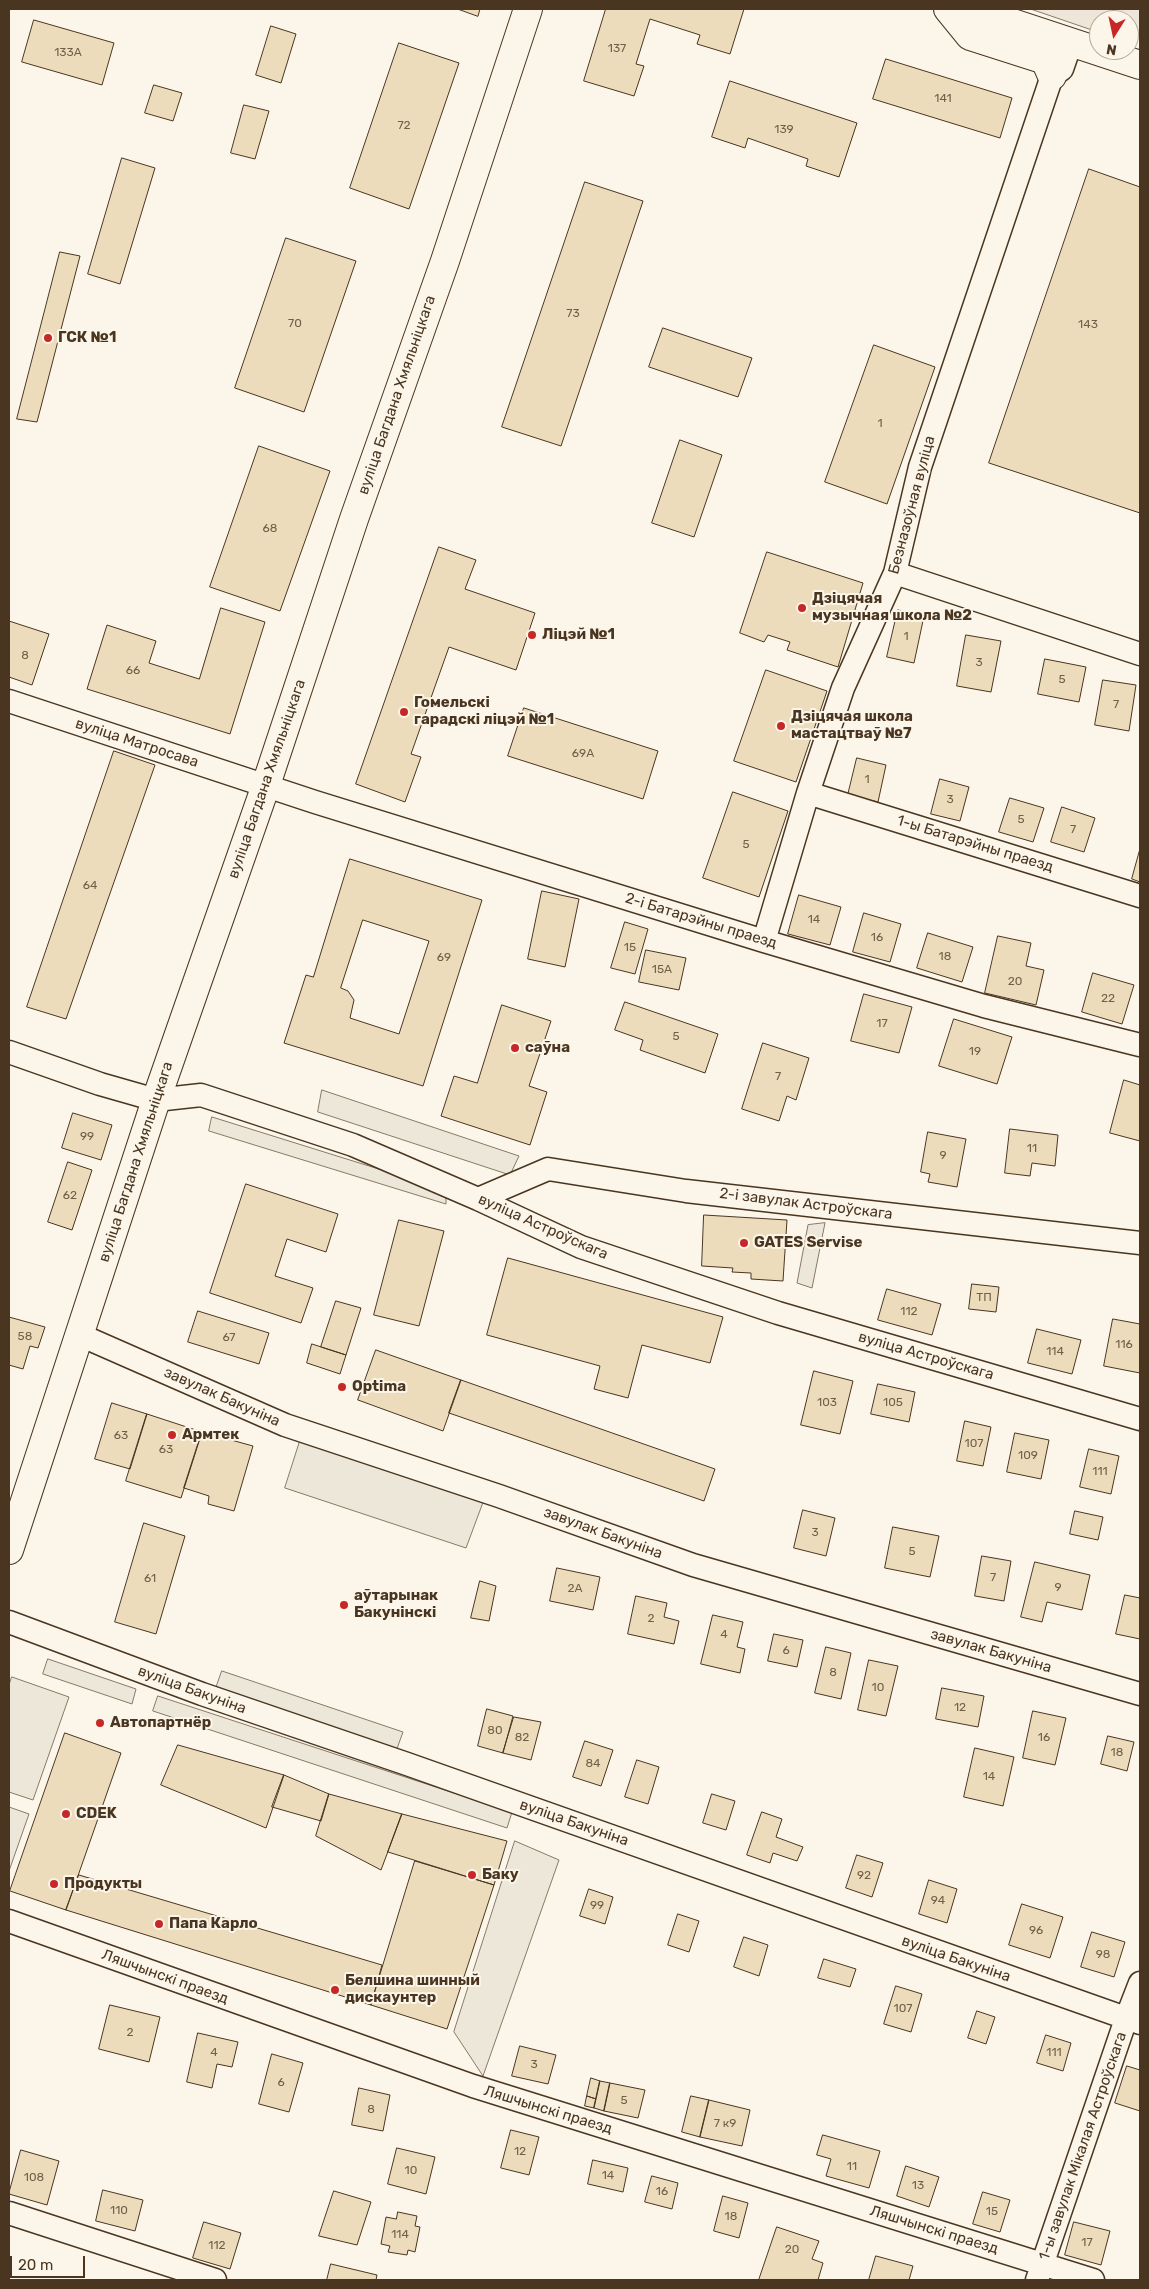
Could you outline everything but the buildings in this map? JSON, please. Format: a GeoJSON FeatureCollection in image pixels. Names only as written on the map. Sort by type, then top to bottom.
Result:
{"type":"FeatureCollection","features":[{"type":"Feature","properties":{"kind":"main road","name":"вуліца Багдана Хмяльніцкага"},"geometry":{"type":"LineString","coordinates":[[9,1550],[156,1100],[266,786],[354,519],[509,72],[528,9]]}},
{"type":"Feature","properties":{"kind":"main road"},"geometry":{"type":"LineString","coordinates":[[948,9],[970,36],[1045,60],[1052,76]]}},
{"type":"Feature","properties":{"kind":"main road"},"geometry":{"type":"LineString","coordinates":[[970,9],[1140,66]]}},
{"type":"Feature","properties":{"kind":"street","name":"Безназоўная вуліца"},"geometry":{"type":"LineString","coordinates":[[764,941],[808,793],[844,688],[895,573],[920,467],[1052,76],[1062,69],[1071,43]]}},
{"type":"Feature","properties":{"kind":"street"},"geometry":{"type":"LineString","coordinates":[[895,573],[1140,654]]}},
{"type":"Feature","properties":{"kind":"street","name":"вуліца Матросава"},"geometry":{"type":"LineString","coordinates":[[9,701],[266,786]]}},
{"type":"Feature","properties":{"kind":"street","name":"2-і Батарэйны праезд"},"geometry":{"type":"LineString","coordinates":[[266,786],[764,941],[984,1006],[1140,1045]]}},
{"type":"Feature","properties":{"kind":"street","name":"1-ы Батарэйны праезд"},"geometry":{"type":"LineString","coordinates":[[808,793],[1140,896]]}},
{"type":"Feature","properties":{"kind":"street","name":"вуліца Астроўскага"},"geometry":{"type":"LineString","coordinates":[[9,1052],[100,1084],[156,1100],[201,1095],[353,1145],[478,1199],[581,1247],[618,1260],[778,1313],[1140,1419]]}},
{"type":"Feature","properties":{"kind":"street","name":"2-і завулак Астроўскага"},"geometry":{"type":"LineString","coordinates":[[478,1199],[548,1169],[686,1191],[1140,1243]]}},
{"type":"Feature","properties":{"kind":"street","name":"завулак Бакуніна"},"geometry":{"type":"LineString","coordinates":[[80,1335],[285,1425],[499,1496],[693,1565],[1140,1694]]}},
{"type":"Feature","properties":{"kind":"street","name":"вуліца Бакуніна"},"geometry":{"type":"LineString","coordinates":[[9,1622],[202,1694],[407,1764],[1133,2021]]}},
{"type":"Feature","properties":{"kind":"street","name":"Ляшчынскі праезд"},"geometry":{"type":"LineString","coordinates":[[9,1921],[473,2086],[1040,2272],[1093,2280]]}},
{"type":"Feature","properties":{"kind":"street","name":"1-ы завулак Мікалая Астроўскага"},"geometry":{"type":"LineString","coordinates":[[1040,2272],[1133,2021],[1140,1983]]}},
{"type":"Feature","properties":{"kind":"street"},"geometry":{"type":"LineString","coordinates":[[9,2213],[215,2280]]}},
{"type":"Feature","properties":{"kind":"shaded area"},"geometry":{"type":"Polygon","coordinates":[[[1031,9],[1140,9],[1140,35],[1139,10],[1089,10],[1089,29],[1031,9]]]}},
{"type":"Feature","properties":{"kind":"shaded area"},"geometry":{"type":"Polygon","coordinates":[[[322,1090],[519,1156],[510,1175],[318,1112],[322,1090]]]}},
{"type":"Feature","properties":{"kind":"shaded area"},"geometry":{"type":"Polygon","coordinates":[[[212,1117],[446,1190],[446,1204],[209,1131],[212,1117]]]}},
{"type":"Feature","properties":{"kind":"shaded area"},"geometry":{"type":"Polygon","coordinates":[[[825,1223],[812,1288],[797,1283],[808,1225],[825,1223]]]}},
{"type":"Feature","properties":{"kind":"shaded area"},"geometry":{"type":"Polygon","coordinates":[[[301,1438],[485,1497],[466,1548],[285,1488],[301,1438]]]}},
{"type":"Feature","properties":{"kind":"shaded area"},"geometry":{"type":"Polygon","coordinates":[[[48,1659],[136,1689],[132,1704],[43,1674],[48,1659]]]}},
{"type":"Feature","properties":{"kind":"shaded area"},"geometry":{"type":"Polygon","coordinates":[[[222,1671],[403,1732],[395,1754],[214,1694],[222,1671]]]}},
{"type":"Feature","properties":{"kind":"shaded area"},"geometry":{"type":"Polygon","coordinates":[[[12,1677],[69,1697],[33,1800],[9,1792],[9,1685],[12,1677]]]}},
{"type":"Feature","properties":{"kind":"shaded area"},"geometry":{"type":"Polygon","coordinates":[[[158,1696],[512,1812],[507,1828],[153,1711],[158,1696]]]}},
{"type":"Feature","properties":{"kind":"shaded area"},"geometry":{"type":"Polygon","coordinates":[[[9,1807],[29,1814],[9,1871],[9,1807]]]}},
{"type":"Feature","properties":{"kind":"shaded area"},"geometry":{"type":"Polygon","coordinates":[[[515,1841],[559,1860],[483,2076],[454,2032],[515,1841]]]}},
{"type":"Feature","properties":{"kind":"place","name":"ГСК №1"},"geometry":{"type":"Point","coordinates":[48,338]}},
{"type":"Feature","properties":{"kind":"place","name":"Дзіцячая музычная школа №2"},"geometry":{"type":"Point","coordinates":[802,608]}},
{"type":"Feature","properties":{"kind":"place","name":"Ліцэй №1"},"geometry":{"type":"Point","coordinates":[532,635]}},
{"type":"Feature","properties":{"kind":"place","name":"Гомельскі гарадскі ліцэй №1"},"geometry":{"type":"Point","coordinates":[404,712]}},
{"type":"Feature","properties":{"kind":"place","name":"Дзіцячая школа мастацтваў №7"},"geometry":{"type":"Point","coordinates":[781,726]}},
{"type":"Feature","properties":{"kind":"place","name":"саўна"},"geometry":{"type":"Point","coordinates":[515,1048]}},
{"type":"Feature","properties":{"kind":"place","name":"GATES Servise"},"geometry":{"type":"Point","coordinates":[744,1243]}},
{"type":"Feature","properties":{"kind":"place","name":"Optima"},"geometry":{"type":"Point","coordinates":[342,1387]}},
{"type":"Feature","properties":{"kind":"place","name":"Армтек"},"geometry":{"type":"Point","coordinates":[172,1435]}},
{"type":"Feature","properties":{"kind":"place","name":"аўтарынак Бакунінскі"},"geometry":{"type":"Point","coordinates":[344,1605]}},
{"type":"Feature","properties":{"kind":"place","name":"Автопартнёр"},"geometry":{"type":"Point","coordinates":[100,1723]}},
{"type":"Feature","properties":{"kind":"place","name":"CDEK"},"geometry":{"type":"Point","coordinates":[66,1814]}},
{"type":"Feature","properties":{"kind":"place","name":"Баку"},"geometry":{"type":"Point","coordinates":[472,1875]}},
{"type":"Feature","properties":{"kind":"place","name":"Продукты"},"geometry":{"type":"Point","coordinates":[54,1884]}},
{"type":"Feature","properties":{"kind":"place","name":"Папа Карло"},"geometry":{"type":"Point","coordinates":[159,1924]}},
{"type":"Feature","properties":{"kind":"place","name":"Белшина шинный дискаунтер"},"geometry":{"type":"Point","coordinates":[335,1990]}}]}
